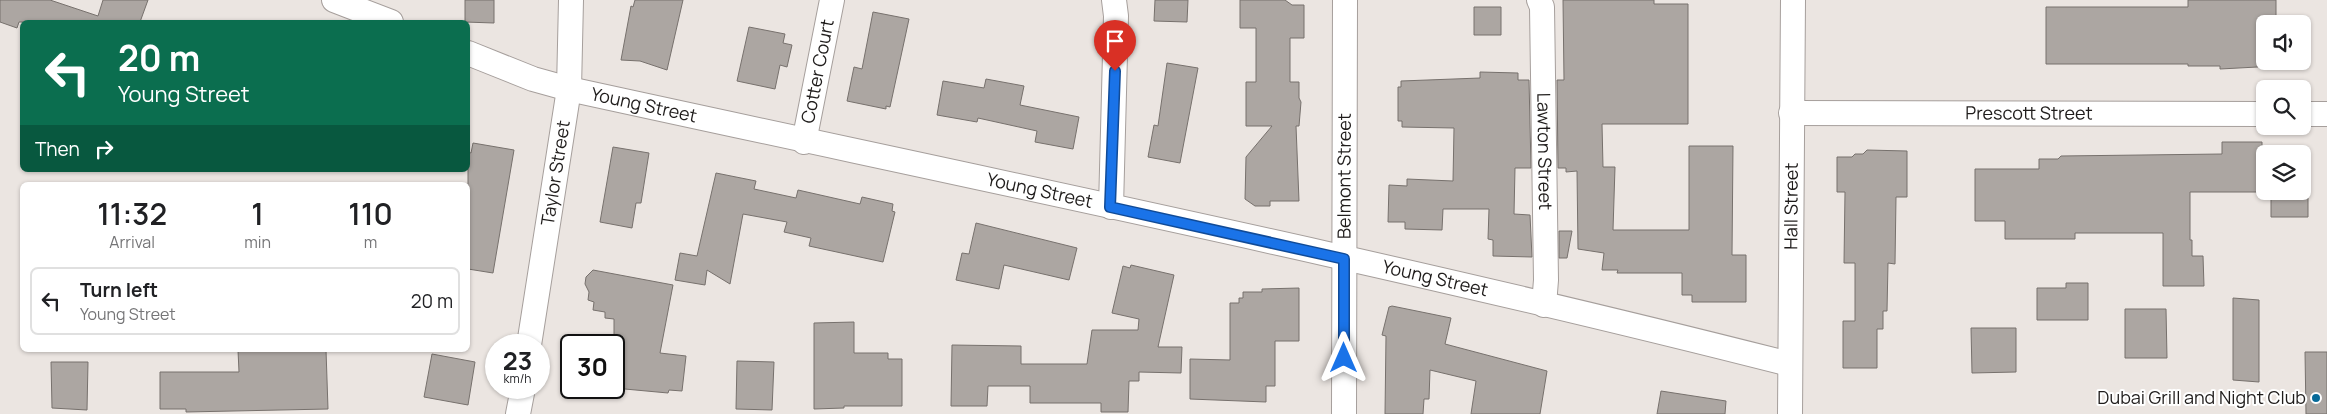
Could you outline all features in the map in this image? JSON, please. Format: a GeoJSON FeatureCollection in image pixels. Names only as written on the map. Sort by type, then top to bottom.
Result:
{"type":"FeatureCollection","features":[{"type":"Feature","properties":{"kind":"street"},"geometry":{"type":"LineString","coordinates":[[334,0],[386,20]]}},
{"type":"Feature","properties":{"kind":"street","name":"Taylor Street"},"geometry":{"type":"LineString","coordinates":[[531,334],[569,89],[571,0]]}},
{"type":"Feature","properties":{"kind":"street","name":"Cotter Court"},"geometry":{"type":"LineString","coordinates":[[804,142],[832,0]]}},
{"type":"Feature","properties":{"kind":"street"},"geometry":{"type":"LineString","coordinates":[[1110,207],[1116,16],[1114,0]]}},
{"type":"Feature","properties":{"kind":"street","name":"Belmont Street"},"geometry":{"type":"LineString","coordinates":[[1344,414],[1345,0]]}},
{"type":"Feature","properties":{"kind":"street","name":"Lawton Street"},"geometry":{"type":"LineString","coordinates":[[1539,0],[1542,8],[1546,280],[1544,305]]}},
{"type":"Feature","properties":{"kind":"street","name":"Hall Street"},"geometry":{"type":"LineString","coordinates":[[1790,414],[1793,0]]}},
{"type":"Feature","properties":{"kind":"street","name":"Young Street"},"geometry":{"type":"LineString","coordinates":[[470,54],[533,79],[569,89],[1344,259],[1636,325],[1789,364]]}},
{"type":"Feature","properties":{"kind":"street","name":"Prescott Street"},"geometry":{"type":"LineString","coordinates":[[1792,113],[2256,114]]}},
{"type":"Feature","properties":{"kind":"street"},"geometry":{"type":"LineString","coordinates":[[2311,114],[2327,114]]}},
{"type":"Feature","properties":{"kind":"street"},"geometry":{"type":"LineString","coordinates":[[518,414],[521,399]]}},
{"type":"Feature","properties":{"kind":"building"},"geometry":{"type":"Polygon","coordinates":[[[0,0],[50,0],[98,16],[103,0],[148,0],[141,20],[20,20],[17,28],[0,22],[0,0]]]}},
{"type":"Feature","properties":{"kind":"building"},"geometry":{"type":"Polygon","coordinates":[[[465,0],[494,0],[494,23],[470,22],[470,20],[465,20],[465,0]]]}},
{"type":"Feature","properties":{"kind":"building"},"geometry":{"type":"Polygon","coordinates":[[[635,0],[683,0],[667,70],[640,61],[621,60],[631,6],[633,7],[635,0]]]}},
{"type":"Feature","properties":{"kind":"building"},"geometry":{"type":"Polygon","coordinates":[[[1155,0],[1188,0],[1187,22],[1154,21],[1155,0]]]}},
{"type":"Feature","properties":{"kind":"building"},"geometry":{"type":"Polygon","coordinates":[[[1240,0],[1285,0],[1292,5],[1304,5],[1304,38],[1290,38],[1290,82],[1299,82],[1299,98],[1301,102],[1299,126],[1296,126],[1299,201],[1270,201],[1270,206],[1255,206],[1245,199],[1246,157],[1272,126],[1246,126],[1246,82],[1256,82],[1256,28],[1240,28],[1240,0]]]}},
{"type":"Feature","properties":{"kind":"building"},"geometry":{"type":"Polygon","coordinates":[[[1563,0],[1654,0],[1654,4],[1688,4],[1688,124],[1602,124],[1603,167],[1615,167],[1613,230],[1689,230],[1689,146],[1733,146],[1732,255],[1746,255],[1746,302],[1692,302],[1692,295],[1682,295],[1682,273],[1617,273],[1618,270],[1602,270],[1604,253],[1578,249],[1577,171],[1566,172],[1566,168],[1558,168],[1557,80],[1564,80],[1563,0]]]}},
{"type":"Feature","properties":{"kind":"building"},"geometry":{"type":"Polygon","coordinates":[[[2188,0],[2276,0],[2276,15],[2256,15],[2256,67],[2220,69],[2220,66],[2188,66],[2188,64],[2046,64],[2046,7],[2188,7],[2188,0]]]}},
{"type":"Feature","properties":{"kind":"building"},"geometry":{"type":"Polygon","coordinates":[[[1474,7],[1501,7],[1501,35],[1474,35],[1474,7]]]}},
{"type":"Feature","properties":{"kind":"building"},"geometry":{"type":"Polygon","coordinates":[[[873,12],[909,19],[890,107],[886,106],[886,109],[847,101],[854,67],[862,69],[873,12]]]}},
{"type":"Feature","properties":{"kind":"building"},"geometry":{"type":"Polygon","coordinates":[[[749,27],[785,34],[783,43],[792,45],[787,67],[780,65],[775,89],[737,81],[749,27]]]}},
{"type":"Feature","properties":{"kind":"building"},"geometry":{"type":"Polygon","coordinates":[[[1167,63],[1198,68],[1180,163],[1148,157],[1154,125],[1158,126],[1167,63]]]}},
{"type":"Feature","properties":{"kind":"building"},"geometry":{"type":"Polygon","coordinates":[[[1480,72],[1518,73],[1518,80],[1529,80],[1531,168],[1515,168],[1514,214],[1530,215],[1532,257],[1493,256],[1493,240],[1488,239],[1489,209],[1443,209],[1442,230],[1405,229],[1405,222],[1388,222],[1389,185],[1407,186],[1407,179],[1453,181],[1454,128],[1402,127],[1402,121],[1398,121],[1398,87],[1401,87],[1401,81],[1480,78],[1480,72]]]}},
{"type":"Feature","properties":{"kind":"building"},"geometry":{"type":"Polygon","coordinates":[[[986,79],[1024,86],[1020,105],[1079,117],[1073,149],[1035,142],[1037,131],[978,118],[977,122],[937,115],[943,81],[984,88],[986,79]]]}},
{"type":"Feature","properties":{"kind":"building"},"geometry":{"type":"Polygon","coordinates":[[[2222,142],[2262,142],[2262,145],[2256,145],[2256,192],[2190,192],[2192,256],[2203,256],[2204,286],[2163,286],[2163,233],[2075,233],[2075,239],[2005,239],[2005,221],[1975,221],[1975,169],[2039,169],[2039,159],[2058,159],[2061,156],[2222,154],[2222,142]]]}},
{"type":"Feature","properties":{"kind":"building"},"geometry":{"type":"Polygon","coordinates":[[[473,143],[514,150],[493,273],[470,269],[470,182],[468,182],[468,172],[470,172],[473,143]]]}},
{"type":"Feature","properties":{"kind":"building"},"geometry":{"type":"Polygon","coordinates":[[[613,147],[649,153],[641,203],[636,203],[632,228],[600,222],[613,147]]]}},
{"type":"Feature","properties":{"kind":"building"},"geometry":{"type":"Polygon","coordinates":[[[1867,150],[1907,151],[1907,197],[1896,197],[1895,264],[1888,263],[1887,311],[1883,311],[1883,329],[1877,329],[1877,368],[1843,368],[1843,321],[1855,321],[1855,263],[1844,263],[1845,192],[1837,192],[1837,157],[1852,157],[1855,154],[1863,154],[1867,150]]]}},
{"type":"Feature","properties":{"kind":"building"},"geometry":{"type":"Polygon","coordinates":[[[716,173],[756,181],[754,189],[796,198],[798,190],[860,204],[862,197],[893,204],[892,211],[895,212],[883,262],[809,246],[811,238],[784,232],[787,222],[743,214],[730,284],[707,270],[705,285],[675,280],[680,253],[697,256],[716,173]]]}},
{"type":"Feature","properties":{"kind":"building"},"geometry":{"type":"Polygon","coordinates":[[[2271,200],[2308,200],[2308,217],[2271,217],[2271,200]]]}},
{"type":"Feature","properties":{"kind":"building"},"geometry":{"type":"Polygon","coordinates":[[[976,223],[1077,248],[1069,280],[1004,265],[999,289],[956,280],[962,253],[969,254],[976,223]]]}},
{"type":"Feature","properties":{"kind":"building"},"geometry":{"type":"Polygon","coordinates":[[[1559,231],[1572,231],[1567,258],[1559,258],[1559,231]]]}},
{"type":"Feature","properties":{"kind":"building"},"geometry":{"type":"Polygon","coordinates":[[[1131,265],[1174,275],[1158,347],[1182,347],[1181,373],[1139,372],[1139,381],[1129,381],[1128,412],[1101,412],[1101,403],[1030,403],[1030,386],[988,386],[987,406],[951,406],[952,345],[1021,346],[1021,364],[1087,364],[1092,330],[1138,330],[1139,319],[1112,313],[1123,266],[1130,268],[1131,265]]]}},
{"type":"Feature","properties":{"kind":"building"},"geometry":{"type":"Polygon","coordinates":[[[593,270],[673,285],[660,353],[686,356],[682,391],[669,390],[668,393],[625,389],[625,334],[614,334],[614,319],[605,318],[605,312],[593,310],[594,302],[588,300],[589,292],[585,284],[586,277],[593,270]]]}},
{"type":"Feature","properties":{"kind":"building"},"geometry":{"type":"Polygon","coordinates":[[[2066,283],[2088,283],[2088,320],[2037,320],[2037,288],[2066,288],[2066,283]]]}},
{"type":"Feature","properties":{"kind":"building"},"geometry":{"type":"Polygon","coordinates":[[[1299,288],[1299,341],[1275,341],[1275,386],[1266,386],[1266,402],[1190,399],[1190,359],[1230,360],[1230,303],[1239,303],[1239,298],[1243,298],[1243,292],[1262,292],[1262,289],[1299,288]]]}},
{"type":"Feature","properties":{"kind":"building"},"geometry":{"type":"Polygon","coordinates":[[[2233,298],[2259,300],[2259,382],[2233,380],[2233,298]]]}},
{"type":"Feature","properties":{"kind":"building"},"geometry":{"type":"Polygon","coordinates":[[[1392,306],[1451,318],[1445,344],[1547,371],[1540,414],[1471,414],[1476,381],[1430,370],[1429,399],[1424,399],[1423,414],[1385,414],[1386,336],[1382,335],[1389,307],[1392,306]]]}},
{"type":"Feature","properties":{"kind":"building"},"geometry":{"type":"Polygon","coordinates":[[[2125,309],[2166,309],[2167,358],[2125,358],[2125,309]]]}},
{"type":"Feature","properties":{"kind":"building"},"geometry":{"type":"Polygon","coordinates":[[[854,322],[854,353],[888,353],[888,359],[902,359],[902,406],[844,406],[844,408],[814,409],[814,323],[854,322]]]}},
{"type":"Feature","properties":{"kind":"building"},"geometry":{"type":"Polygon","coordinates":[[[1971,328],[2016,328],[2016,372],[1972,373],[1971,328]]]}},
{"type":"Feature","properties":{"kind":"building"},"geometry":{"type":"Polygon","coordinates":[[[238,352],[326,352],[328,409],[186,412],[186,409],[160,409],[160,372],[239,372],[238,352]]]}},
{"type":"Feature","properties":{"kind":"building","name":"Dubai Grill and Night Club"},"geometry":{"type":"Polygon","coordinates":[[[2305,352],[2327,352],[2327,414],[2306,414],[2305,352]]]}},
{"type":"Feature","properties":{"kind":"building"},"geometry":{"type":"Polygon","coordinates":[[[432,354],[475,362],[468,405],[424,397],[432,354]]]}},
{"type":"Feature","properties":{"kind":"building"},"geometry":{"type":"Polygon","coordinates":[[[737,361],[774,362],[772,410],[736,409],[737,361]]]}},
{"type":"Feature","properties":{"kind":"building"},"geometry":{"type":"Polygon","coordinates":[[[51,362],[88,362],[87,410],[52,408],[51,362]]]}},
{"type":"Feature","properties":{"kind":"building"},"geometry":{"type":"Polygon","coordinates":[[[1661,391],[1726,401],[1725,414],[1657,414],[1661,391]]]}},
{"type":"Feature","properties":{"kind":"place","name":"Dubai Grill and Night Club"},"geometry":{"type":"Point","coordinates":[2316,398]}},
{"type":"Feature","properties":{"kind":"route"},"geometry":{"type":"LineString","coordinates":[[1115,71],[1110,207],[1344,259],[1344,358]]}}]}
